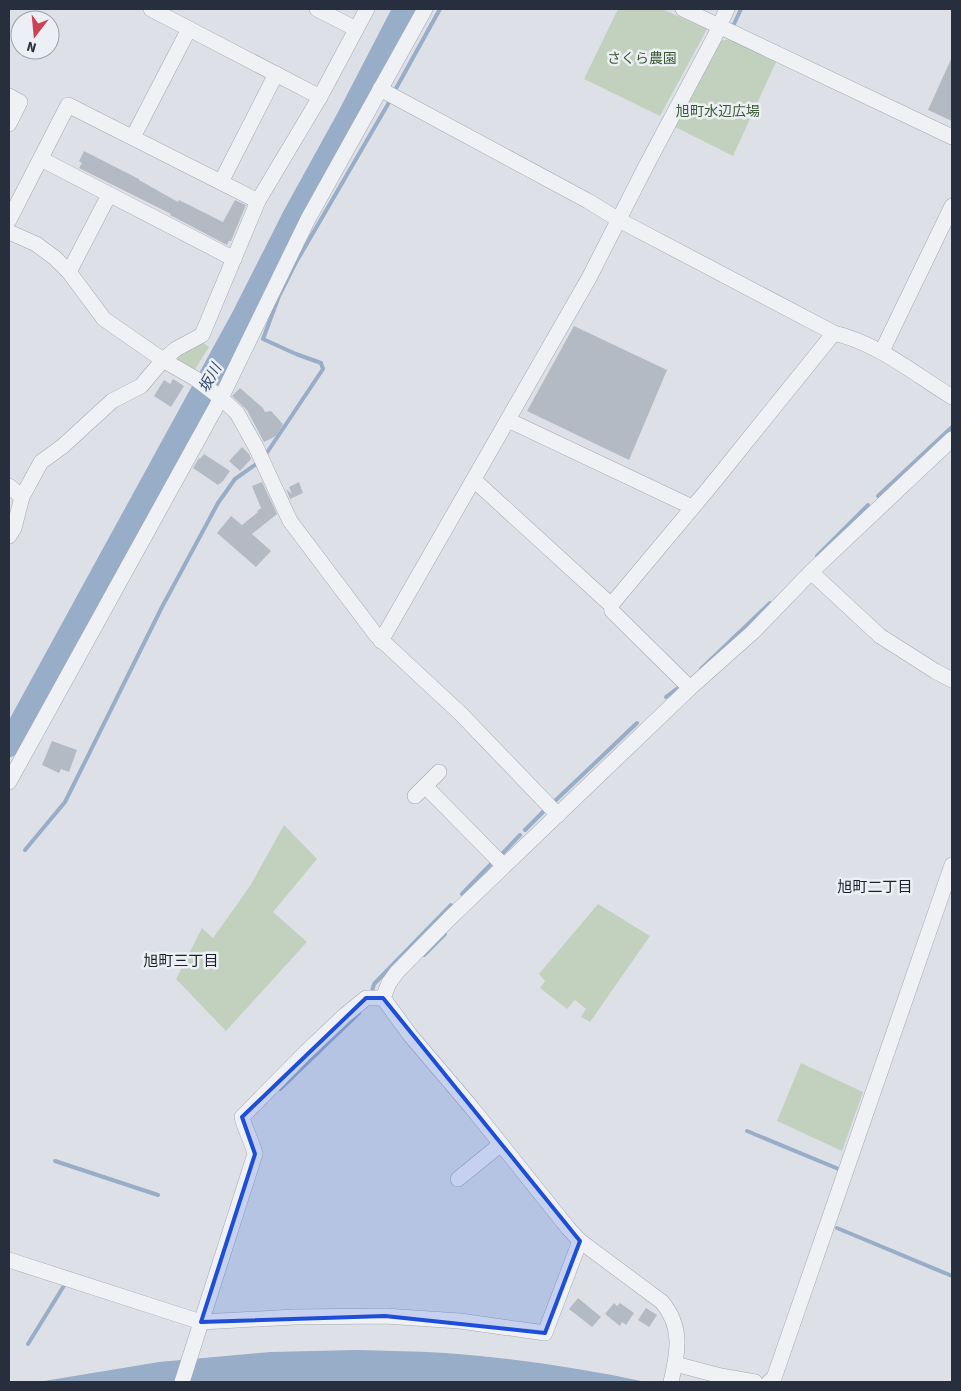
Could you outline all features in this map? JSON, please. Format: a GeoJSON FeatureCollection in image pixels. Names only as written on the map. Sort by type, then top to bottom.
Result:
{"type":"FeatureCollection","features":[{"type":"Feature","properties":{"kind":"street"},"geometry":{"type":"LineString","coordinates":[[151,9],[320,97]]}},
{"type":"Feature","properties":{"kind":"street"},"geometry":{"type":"LineString","coordinates":[[317,9],[356,29]]}},
{"type":"Feature","properties":{"kind":"street"},"geometry":{"type":"LineString","coordinates":[[9,536],[14,528],[22,496],[41,462],[63,446],[112,402],[141,386],[163,360],[176,349],[202,335],[258,202],[320,97],[367,9]]}},
{"type":"Feature","properties":{"kind":"street"},"geometry":{"type":"LineString","coordinates":[[9,782],[219,397],[296,241],[388,93],[424,9]]}},
{"type":"Feature","properties":{"kind":"street"},"geometry":{"type":"LineString","coordinates":[[683,9],[952,137]]}},
{"type":"Feature","properties":{"kind":"street"},"geometry":{"type":"LineString","coordinates":[[381,641],[589,278],[714,38],[727,9]]}},
{"type":"Feature","properties":{"kind":"street"},"geometry":{"type":"LineString","coordinates":[[133,137],[190,29]]}},
{"type":"Feature","properties":{"kind":"street"},"geometry":{"type":"LineString","coordinates":[[221,182],[276,74]]}},
{"type":"Feature","properties":{"kind":"street"},"geometry":{"type":"LineString","coordinates":[[388,93],[580,196],[619,220],[834,333],[848,336],[882,351],[952,397]]}},
{"type":"Feature","properties":{"kind":"street"},"geometry":{"type":"LineString","coordinates":[[9,96],[20,102],[9,124]]}},
{"type":"Feature","properties":{"kind":"street"},"geometry":{"type":"LineString","coordinates":[[9,220],[68,105],[258,202]]}},
{"type":"Feature","properties":{"kind":"street"},"geometry":{"type":"LineString","coordinates":[[41,159],[234,260]]}},
{"type":"Feature","properties":{"kind":"street"},"geometry":{"type":"LineString","coordinates":[[69,272],[109,194]]}},
{"type":"Feature","properties":{"kind":"street"},"geometry":{"type":"LineString","coordinates":[[882,351],[952,206]]}},
{"type":"Feature","properties":{"kind":"street"},"geometry":{"type":"LineString","coordinates":[[9,232],[36,244],[55,258],[69,272],[104,319],[163,360],[196,379],[237,413],[256,447],[290,521],[381,641],[461,714],[558,815]]}},
{"type":"Feature","properties":{"kind":"street"},"geometry":{"type":"LineString","coordinates":[[611,605],[709,488],[834,333]]}},
{"type":"Feature","properties":{"kind":"street"},"geometry":{"type":"LineString","coordinates":[[508,420],[692,507]]}},
{"type":"Feature","properties":{"kind":"street"},"geometry":{"type":"LineString","coordinates":[[383,998],[389,983],[397,972],[450,918],[690,688],[753,632],[811,572],[952,439]]}},
{"type":"Feature","properties":{"kind":"street"},"geometry":{"type":"LineString","coordinates":[[474,480],[611,605],[612,611],[690,688]]}},
{"type":"Feature","properties":{"kind":"street"},"geometry":{"type":"LineString","coordinates":[[9,486],[22,496]]}},
{"type":"Feature","properties":{"kind":"street"},"geometry":{"type":"LineString","coordinates":[[811,572],[880,636],[952,680]]}},
{"type":"Feature","properties":{"kind":"street"},"geometry":{"type":"LineString","coordinates":[[439,772],[420,791],[504,866]]}},
{"type":"Feature","properties":{"kind":"street"},"geometry":{"type":"LineString","coordinates":[[769,1382],[774,1378],[798,1332],[952,865]]}},
{"type":"Feature","properties":{"kind":"street"},"geometry":{"type":"LineString","coordinates":[[182,1382],[255,1154],[242,1117],[344,1016],[366,998],[383,998]]}},
{"type":"Feature","properties":{"kind":"street"},"geometry":{"type":"LineString","coordinates":[[383,998],[410,1035],[455,1087],[544,1200],[580,1242],[656,1298],[670,1312],[677,1332],[673,1372],[712,1374],[755,1382]]}},
{"type":"Feature","properties":{"kind":"street"},"geometry":{"type":"LineString","coordinates":[[458,1179],[501,1144]]}},
{"type":"Feature","properties":{"kind":"street"},"geometry":{"type":"LineString","coordinates":[[9,1260],[200,1324],[294,1316],[385,1316],[460,1321],[545,1333],[580,1242]]}},
{"type":"Feature","properties":{"kind":"highlighted area"},"geometry":{"type":"Polygon","coordinates":[[[366,998],[383,998],[580,1241],[545,1333],[385,1316],[201,1322],[255,1154],[242,1117],[366,998]]]}},
{"type":"Feature","properties":{"kind":"green space","name":"さくら農園"},"geometry":{"type":"Polygon","coordinates":[[[618,9],[662,9],[707,29],[660,116],[584,79],[618,9]]]}},
{"type":"Feature","properties":{"kind":"green space","name":"旭町水辺広場"},"geometry":{"type":"Polygon","coordinates":[[[730,39],[776,62],[733,156],[673,126],[719,41],[730,39]]]}},
{"type":"Feature","properties":{"kind":"green space"},"geometry":{"type":"Polygon","coordinates":[[[203,343],[209,347],[194,371],[177,362],[178,356],[203,343]]]}},
{"type":"Feature","properties":{"kind":"green space"},"geometry":{"type":"Polygon","coordinates":[[[284,825],[317,859],[273,912],[307,942],[226,1031],[176,979],[202,928],[213,938],[250,886],[284,825]]]}},
{"type":"Feature","properties":{"kind":"green space"},"geometry":{"type":"Polygon","coordinates":[[[598,904],[650,936],[590,1022],[581,1017],[586,1009],[575,1000],[567,1009],[540,988],[545,981],[539,974],[598,904]]]}},
{"type":"Feature","properties":{"kind":"green space"},"geometry":{"type":"Polygon","coordinates":[[[801,1063],[863,1092],[842,1151],[777,1121],[801,1063]]]}},
{"type":"Feature","properties":{"kind":"water"},"geometry":{"type":"Polygon","coordinates":[[[356,1350],[470,1355],[571,1368],[646,1382],[38,1382],[159,1362],[270,1352],[356,1350]]]}},
{"type":"Feature","properties":{"kind":"building"},"geometry":{"type":"Polygon","coordinates":[[[952,57],[952,121],[928,110],[952,57]]]}},
{"type":"Feature","properties":{"kind":"building"},"geometry":{"type":"Polygon","coordinates":[[[84,151],[139,179],[178,202],[179,200],[223,222],[235,200],[246,205],[231,241],[227,245],[171,214],[79,168],[82,163],[79,161],[84,151]]]}},
{"type":"Feature","properties":{"kind":"building"},"geometry":{"type":"Polygon","coordinates":[[[574,326],[667,370],[629,460],[527,411],[574,326]]]}},
{"type":"Feature","properties":{"kind":"building"},"geometry":{"type":"Polygon","coordinates":[[[173,379],[184,386],[171,407],[154,396],[164,380],[170,384],[173,379]]]}},
{"type":"Feature","properties":{"kind":"building"},"geometry":{"type":"Polygon","coordinates":[[[240,388],[263,408],[265,412],[271,411],[283,424],[276,436],[264,442],[247,410],[232,396],[240,388]]]}},
{"type":"Feature","properties":{"kind":"building"},"geometry":{"type":"Polygon","coordinates":[[[242,447],[251,459],[240,471],[229,461],[242,447]]]}},
{"type":"Feature","properties":{"kind":"building"},"geometry":{"type":"Polygon","coordinates":[[[204,454],[230,471],[218,485],[193,468],[204,454]]]}},
{"type":"Feature","properties":{"kind":"building"},"geometry":{"type":"Polygon","coordinates":[[[262,482],[277,514],[252,534],[271,551],[256,567],[217,533],[231,516],[242,525],[258,512],[261,508],[252,486],[262,482]]]}},
{"type":"Feature","properties":{"kind":"building"},"geometry":{"type":"Polygon","coordinates":[[[299,482],[303,493],[290,499],[286,489],[292,494],[289,487],[299,482]]]}},
{"type":"Feature","properties":{"kind":"building"},"geometry":{"type":"Polygon","coordinates":[[[52,741],[77,750],[69,772],[61,769],[59,773],[42,765],[52,741]]]}},
{"type":"Feature","properties":{"kind":"building"},"geometry":{"type":"Polygon","coordinates":[[[578,1298],[601,1317],[592,1327],[569,1309],[578,1298]]]}},
{"type":"Feature","properties":{"kind":"building"},"geometry":{"type":"Polygon","coordinates":[[[614,1303],[617,1306],[620,1303],[634,1313],[626,1325],[622,1322],[620,1326],[605,1314],[614,1303]]]}},
{"type":"Feature","properties":{"kind":"building"},"geometry":{"type":"Polygon","coordinates":[[[646,1308],[657,1315],[649,1327],[638,1320],[646,1308]]]}},
{"type":"Feature","properties":{"kind":"waterway","name":"坂川"},"geometry":{"type":"LineString","coordinates":[[9,745],[244,316],[295,215],[405,9]]}},
{"type":"Feature","properties":{"kind":"waterway"},"geometry":{"type":"LineString","coordinates":[[394,92],[440,9]]}},
{"type":"Feature","properties":{"kind":"waterway"},"geometry":{"type":"LineString","coordinates":[[734,24],[741,9]]}},
{"type":"Feature","properties":{"kind":"waterway"},"geometry":{"type":"LineString","coordinates":[[264,457],[323,369],[321,363],[263,339],[279,296],[295,264],[391,99]]}},
{"type":"Feature","properties":{"kind":"waterway"},"geometry":{"type":"LineString","coordinates":[[878,496],[952,427]]}},
{"type":"Feature","properties":{"kind":"waterway"},"geometry":{"type":"LineString","coordinates":[[25,850],[65,802],[162,607],[218,503],[235,479],[259,462]]}},
{"type":"Feature","properties":{"kind":"waterway"},"geometry":{"type":"LineString","coordinates":[[817,556],[868,505]]}},
{"type":"Feature","properties":{"kind":"waterway"},"geometry":{"type":"LineString","coordinates":[[701,669],[770,603]]}},
{"type":"Feature","properties":{"kind":"waterway"},"geometry":{"type":"LineString","coordinates":[[666,697],[682,685]]}},
{"type":"Feature","properties":{"kind":"waterway"},"geometry":{"type":"LineString","coordinates":[[556,800],[637,723]]}},
{"type":"Feature","properties":{"kind":"waterway"},"geometry":{"type":"LineString","coordinates":[[525,830],[544,811]]}},
{"type":"Feature","properties":{"kind":"waterway"},"geometry":{"type":"LineString","coordinates":[[502,854],[520,835]]}},
{"type":"Feature","properties":{"kind":"waterway"},"geometry":{"type":"LineString","coordinates":[[462,894],[492,863]]}},
{"type":"Feature","properties":{"kind":"waterway"},"geometry":{"type":"LineString","coordinates":[[371,995],[374,984],[451,905]]}},
{"type":"Feature","properties":{"kind":"waterway"},"geometry":{"type":"LineString","coordinates":[[424,955],[445,934]]}},
{"type":"Feature","properties":{"kind":"waterway"},"geometry":{"type":"LineString","coordinates":[[280,1089],[359,1013]]}},
{"type":"Feature","properties":{"kind":"waterway"},"geometry":{"type":"LineString","coordinates":[[747,1131],[841,1170]]}},
{"type":"Feature","properties":{"kind":"waterway"},"geometry":{"type":"LineString","coordinates":[[55,1161],[158,1195]]}},
{"type":"Feature","properties":{"kind":"waterway"},"geometry":{"type":"LineString","coordinates":[[837,1228],[952,1276]]}},
{"type":"Feature","properties":{"kind":"waterway"},"geometry":{"type":"LineString","coordinates":[[28,1344],[65,1284]]}},
{"type":"Feature","properties":{"kind":"district","name":"旭町二丁目"},"geometry":{"type":"Point","coordinates":[875,887]}},
{"type":"Feature","properties":{"kind":"district","name":"旭町三丁目"},"geometry":{"type":"Point","coordinates":[181,961]}}]}
